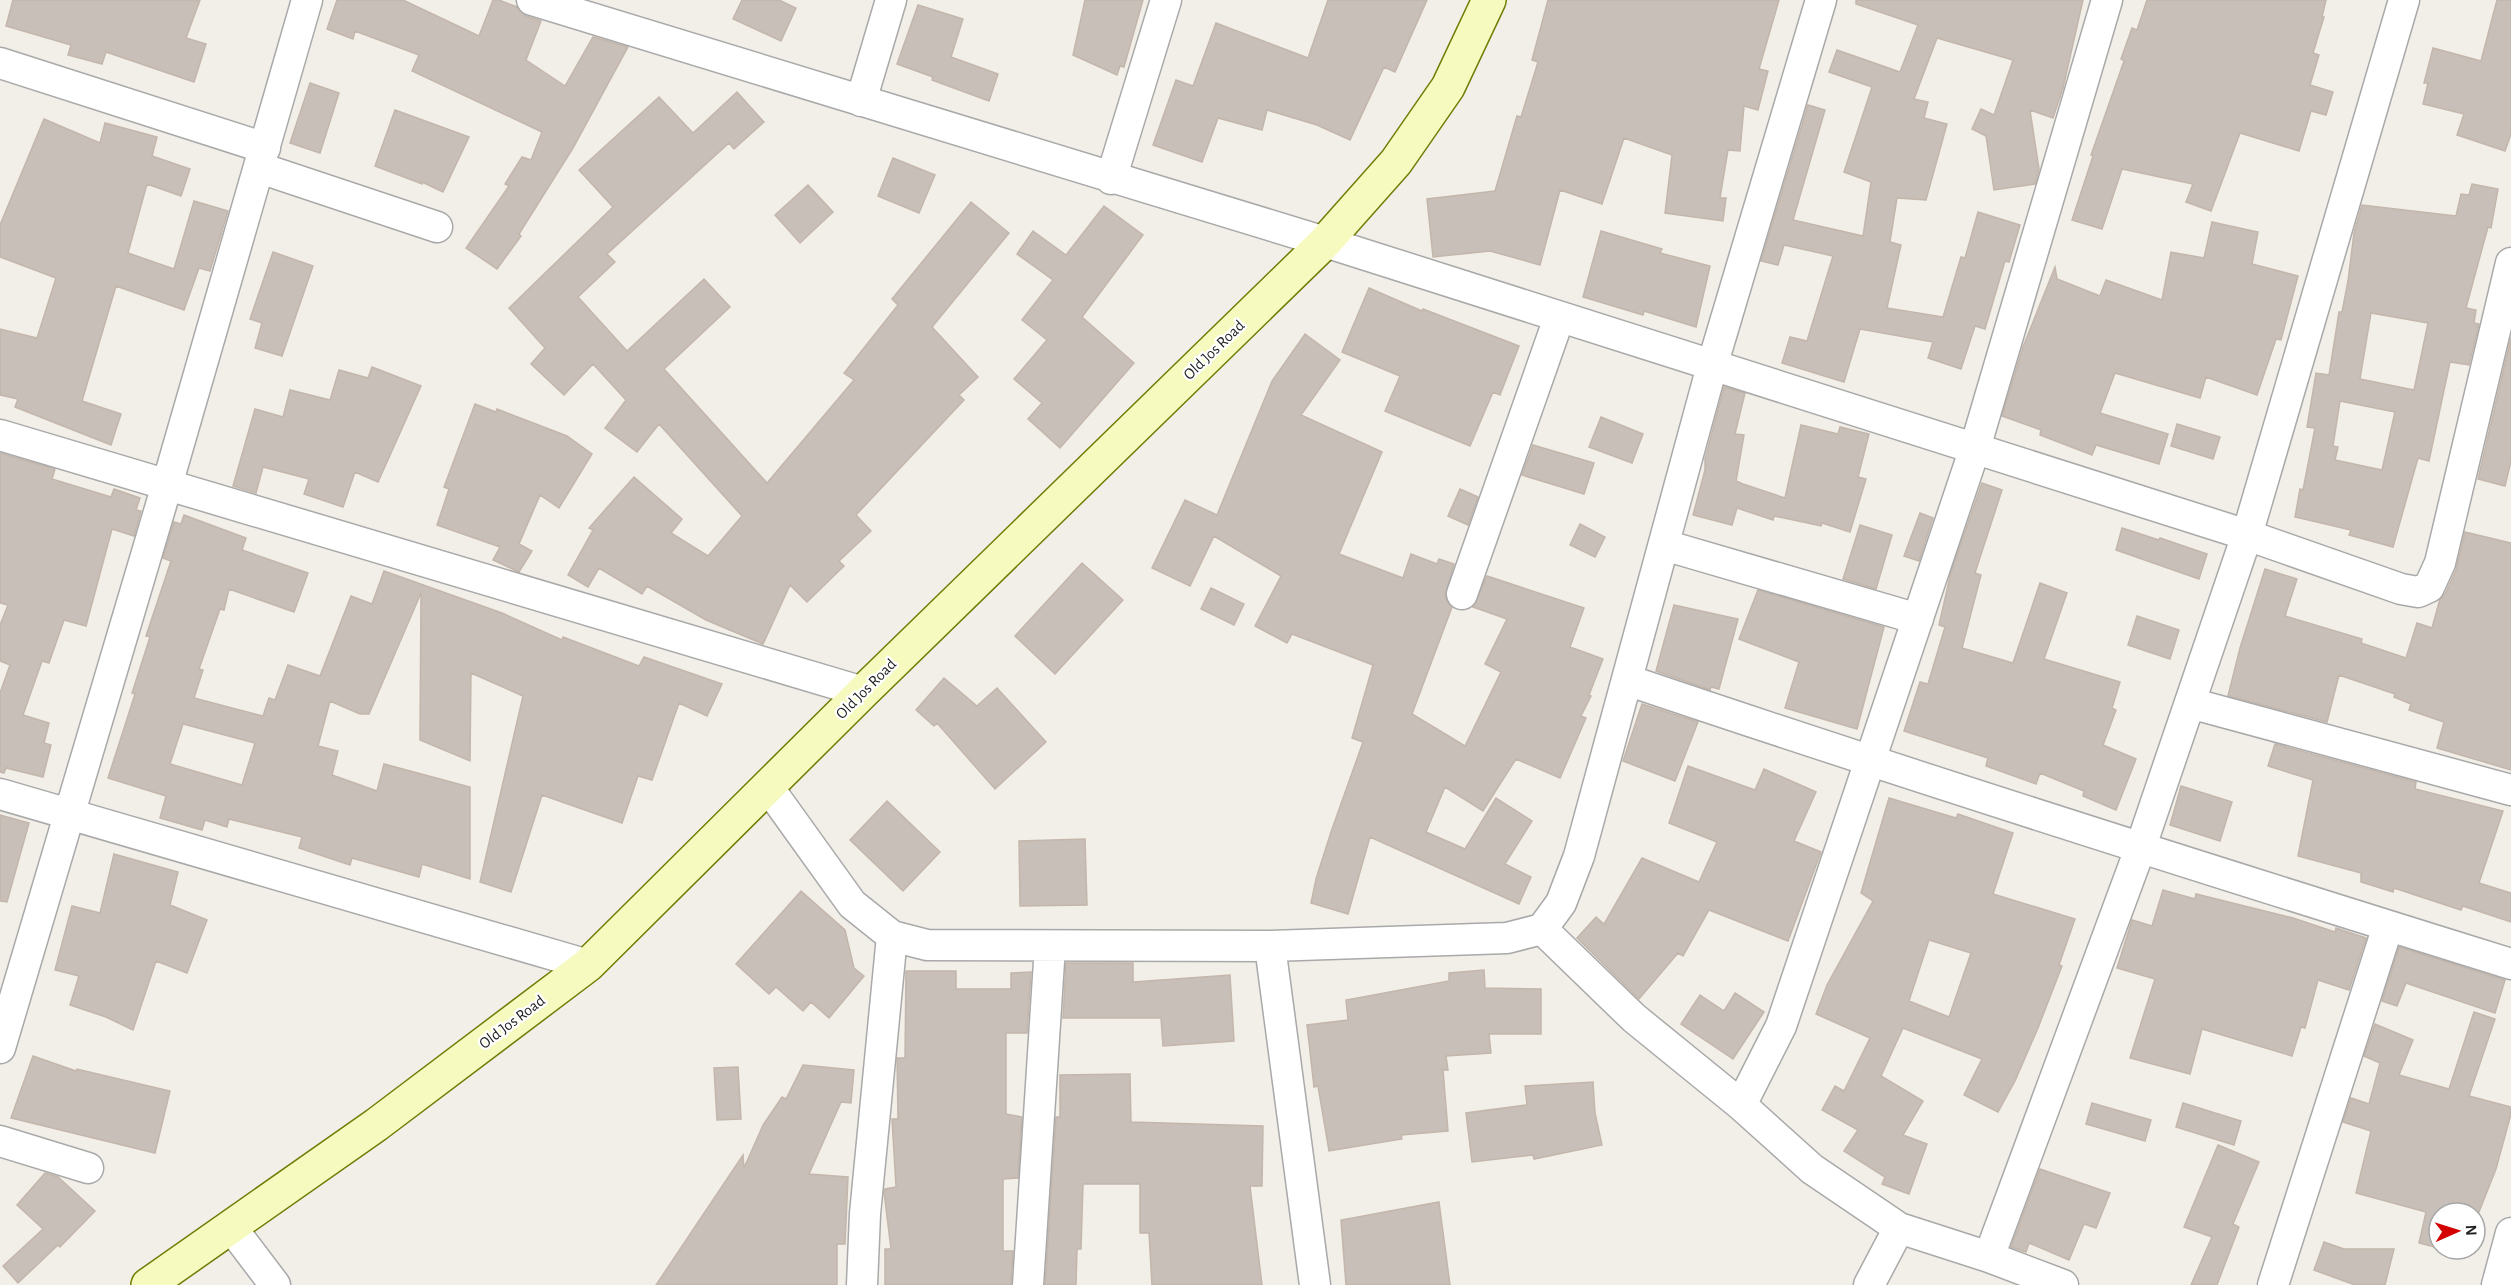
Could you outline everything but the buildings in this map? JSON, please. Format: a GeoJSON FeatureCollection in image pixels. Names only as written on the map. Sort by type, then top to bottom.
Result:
{"type":"FeatureCollection","features":[{"type":"Feature","properties":{"kind":"main road","name":"Old Jos Road"},"geometry":{"type":"LineString","coordinates":[[148,1285],[376,1125],[588,965],[863,692],[1325,242],[1396,162],[1448,87],[1489,0]]}},
{"type":"Feature","properties":{"kind":"street"},"geometry":{"type":"LineString","coordinates":[[0,1048],[263,158],[307,0]]}},
{"type":"Feature","properties":{"kind":"street"},"geometry":{"type":"LineString","coordinates":[[532,0],[608,11],[861,101],[1325,242],[2247,535],[2401,589],[2418,592],[2429,587],[2440,563],[2511,263]]}},
{"type":"Feature","properties":{"kind":"street"},"geometry":{"type":"LineString","coordinates":[[861,101],[891,0]]}},
{"type":"Feature","properties":{"kind":"street"},"geometry":{"type":"LineString","coordinates":[[1111,178],[1166,0]]}},
{"type":"Feature","properties":{"kind":"street"},"geometry":{"type":"LineString","coordinates":[[768,787],[852,904],[892,936],[927,945],[1270,946],[1507,938],[1542,929],[1561,903],[1579,856],[1712,366],[1821,0]]}},
{"type":"Feature","properties":{"kind":"street"},"geometry":{"type":"LineString","coordinates":[[1741,1105],[1781,1026],[1975,448],[2108,0]]}},
{"type":"Feature","properties":{"kind":"street"},"geometry":{"type":"LineString","coordinates":[[1989,1257],[2140,849],[2247,535],[2404,0]]}},
{"type":"Feature","properties":{"kind":"street"},"geometry":{"type":"LineString","coordinates":[[0,63],[263,158],[437,227]]}},
{"type":"Feature","properties":{"kind":"street"},"geometry":{"type":"LineString","coordinates":[[1462,594],[1559,318]]}},
{"type":"Feature","properties":{"kind":"street"},"geometry":{"type":"LineString","coordinates":[[0,435],[863,692]]}},
{"type":"Feature","properties":{"kind":"street"},"geometry":{"type":"LineString","coordinates":[[1664,545],[1918,619]]}},
{"type":"Feature","properties":{"kind":"street"},"geometry":{"type":"LineString","coordinates":[[1627,680],[1870,762],[2140,849],[2511,964]]}},
{"type":"Feature","properties":{"kind":"street"},"geometry":{"type":"LineString","coordinates":[[2190,703],[2511,790]]}},
{"type":"Feature","properties":{"kind":"street"},"geometry":{"type":"LineString","coordinates":[[0,794],[588,965]]}},
{"type":"Feature","properties":{"kind":"street"},"geometry":{"type":"LineString","coordinates":[[2273,1285],[2388,926]]}},
{"type":"Feature","properties":{"kind":"street"},"geometry":{"type":"LineString","coordinates":[[1542,929],[1634,1018],[1741,1105],[1812,1169],[1899,1228],[1989,1257],[2063,1285]]}},
{"type":"Feature","properties":{"kind":"street"},"geometry":{"type":"LineString","coordinates":[[862,1285],[865,1214],[892,936]]}},
{"type":"Feature","properties":{"kind":"street"},"geometry":{"type":"LineString","coordinates":[[1028,1285],[1050,946]]}},
{"type":"Feature","properties":{"kind":"street"},"geometry":{"type":"LineString","coordinates":[[1270,946],[1315,1285]]}},
{"type":"Feature","properties":{"kind":"street"},"geometry":{"type":"LineString","coordinates":[[0,1141],[88,1168]]}},
{"type":"Feature","properties":{"kind":"street"},"geometry":{"type":"LineString","coordinates":[[231,1227],[274,1285]]}},
{"type":"Feature","properties":{"kind":"street"},"geometry":{"type":"LineString","coordinates":[[1869,1285],[1899,1228]]}},
{"type":"Feature","properties":{"kind":"street"},"geometry":{"type":"LineString","coordinates":[[2497,1285],[2511,1233]]}}]}
